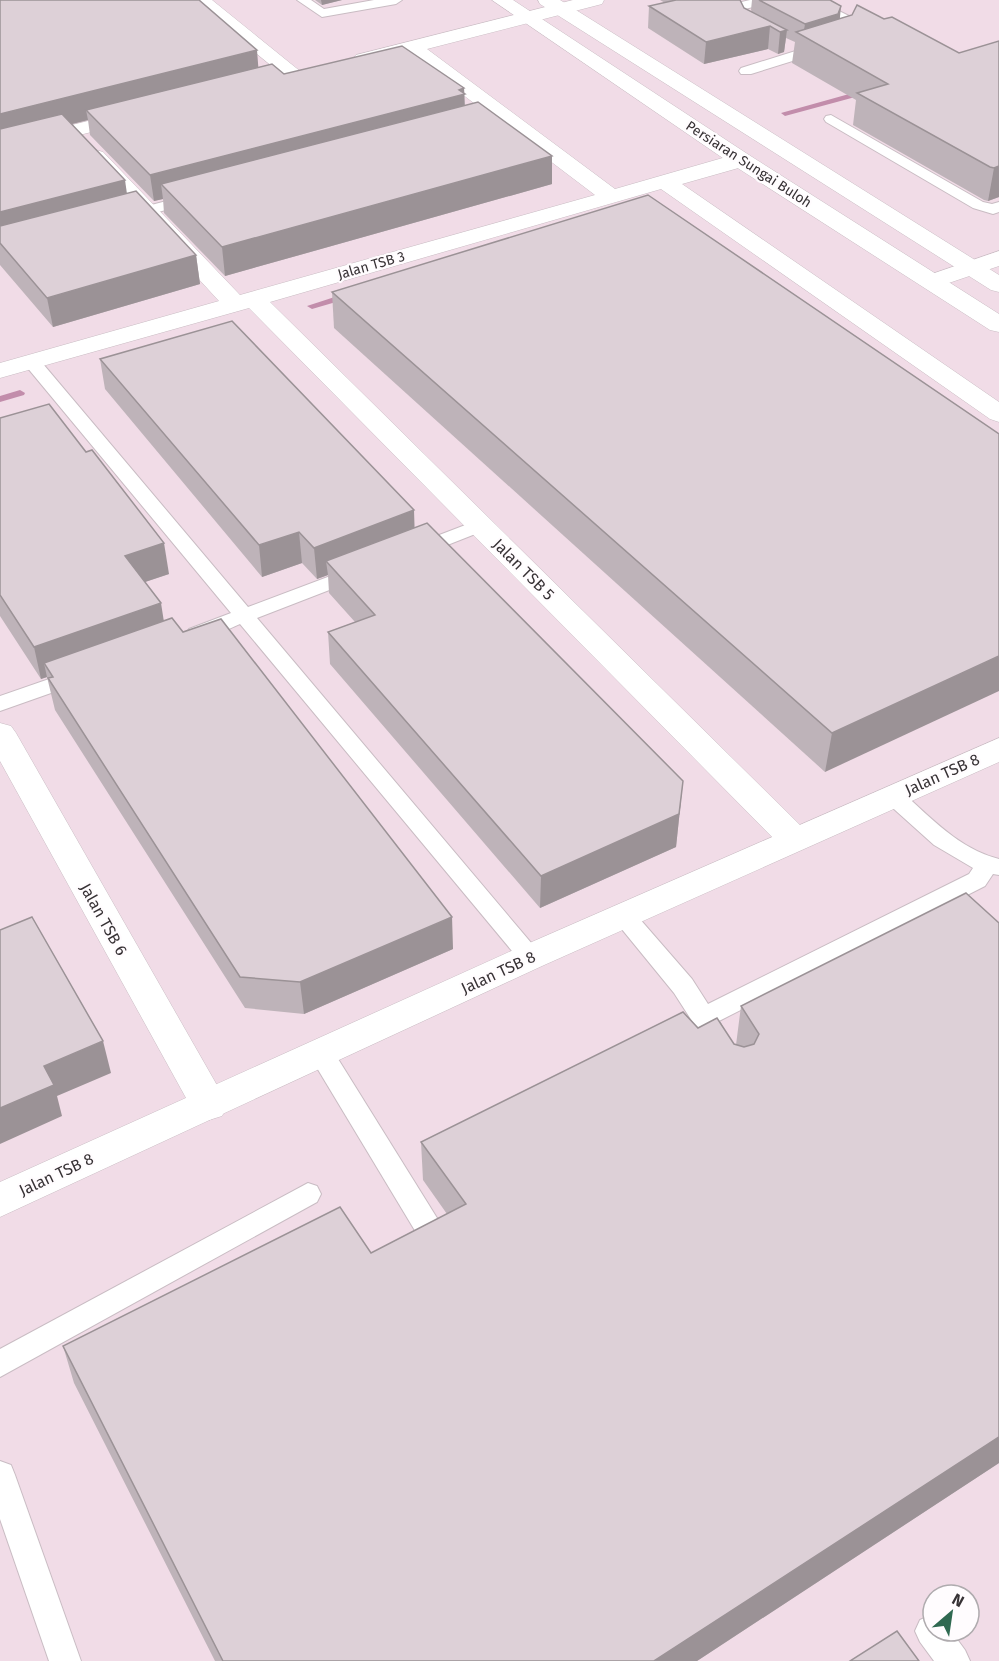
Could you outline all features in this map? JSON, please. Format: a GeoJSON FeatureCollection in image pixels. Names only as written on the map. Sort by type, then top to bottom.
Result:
{"type":"FeatureCollection","features":[{"type":"Feature","properties":{"kind":"street"},"geometry":{"type":"LineString","coordinates":[[200,0],[297,76]]}},
{"type":"Feature","properties":{"kind":"street","name":"Persiaran Sungai Buloh"},"geometry":{"type":"LineString","coordinates":[[501,0],[741,160],[999,325]]}},
{"type":"Feature","properties":{"kind":"street"},"geometry":{"type":"LineString","coordinates":[[343,64],[528,18],[554,4],[594,0]]}},
{"type":"Feature","properties":{"kind":"street","name":"Persiaran Sungai Buloh"},"geometry":{"type":"LineString","coordinates":[[554,4],[999,285]]}},
{"type":"Feature","properties":{"kind":"street"},"geometry":{"type":"LineString","coordinates":[[412,47],[612,197]]}},
{"type":"Feature","properties":{"kind":"street"},"geometry":{"type":"LineString","coordinates":[[274,81],[320,70]]}},
{"type":"Feature","properties":{"kind":"street"},"geometry":{"type":"LineString","coordinates":[[0,149],[150,112]]}},
{"type":"Feature","properties":{"kind":"street","name":"Jalan TSB 5"},"geometry":{"type":"LineString","coordinates":[[72,131],[147,210],[481,525],[794,840]]}},
{"type":"Feature","properties":{"kind":"street","name":"Jalan TSB 3"},"geometry":{"type":"LineString","coordinates":[[0,371],[741,160]]}},
{"type":"Feature","properties":{"kind":"street"},"geometry":{"type":"LineString","coordinates":[[665,182],[999,414]]}},
{"type":"Feature","properties":{"kind":"street"},"geometry":{"type":"LineString","coordinates":[[933,281],[999,258]]}},
{"type":"Feature","properties":{"kind":"street","name":"Jalan TSB 6"},"geometry":{"type":"LineString","coordinates":[[0,733],[209,1105]]}},
{"type":"Feature","properties":{"kind":"street","name":"Jalan TSB 8"},"geometry":{"type":"LineString","coordinates":[[0,1200],[530,957],[999,749]]}},
{"type":"Feature","properties":{"kind":"lane"},"geometry":{"type":"LineString","coordinates":[[303,0],[322,13],[396,0]]}},
{"type":"Feature","properties":{"kind":"lane"},"geometry":{"type":"LineString","coordinates":[[738,7],[765,0]]}},
{"type":"Feature","properties":{"kind":"lane"},"geometry":{"type":"LineString","coordinates":[[746,71],[842,41],[850,22],[807,0]]}},
{"type":"Feature","properties":{"kind":"lane"},"geometry":{"type":"LineString","coordinates":[[783,44],[801,54]]}},
{"type":"Feature","properties":{"kind":"lane"},"geometry":{"type":"LineString","coordinates":[[481,123],[504,116]]}},
{"type":"Feature","properties":{"kind":"lane"},"geometry":{"type":"LineString","coordinates":[[831,119],[978,205],[993,209],[999,207]]}},
{"type":"Feature","properties":{"kind":"lane"},"geometry":{"type":"LineString","coordinates":[[113,219],[204,195]]}},
{"type":"Feature","properties":{"kind":"lane"},"geometry":{"type":"LineString","coordinates":[[33,362],[530,957]]}},
{"type":"Feature","properties":{"kind":"lane"},"geometry":{"type":"LineString","coordinates":[[395,558],[481,525]]}},
{"type":"Feature","properties":{"kind":"lane"},"geometry":{"type":"LineString","coordinates":[[178,640],[374,567]]}},
{"type":"Feature","properties":{"kind":"lane"},"geometry":{"type":"LineString","coordinates":[[0,704],[100,668]]}},
{"type":"Feature","properties":{"kind":"lane"},"geometry":{"type":"LineString","coordinates":[[893,796],[944,842],[972,860],[993,866]]}},
{"type":"Feature","properties":{"kind":"lane"},"geometry":{"type":"LineString","coordinates":[[705,1017],[977,880],[993,866]]}},
{"type":"Feature","properties":{"kind":"lane"},"geometry":{"type":"LineString","coordinates":[[624,916],[683,986],[705,1017],[727,1055]]}},
{"type":"Feature","properties":{"kind":"lane"},"geometry":{"type":"LineString","coordinates":[[321,1053],[427,1226]]}},
{"type":"Feature","properties":{"kind":"lane"},"geometry":{"type":"LineString","coordinates":[[0,1364],[308,1194]]}},
{"type":"Feature","properties":{"kind":"lane"},"geometry":{"type":"LineString","coordinates":[[0,1475],[65,1661]]}},
{"type":"Feature","properties":{"kind":"lane"},"geometry":{"type":"LineString","coordinates":[[941,1643],[954,1661]]}},
{"type":"Feature","properties":{"kind":"shaded area"},"geometry":{"type":"Polygon","coordinates":[[[0,0],[999,0],[999,1661],[0,1661],[0,0]]]}},
{"type":"Feature","properties":{"kind":"building"},"geometry":{"type":"Polygon","coordinates":[[[0,0],[199,0],[257,50],[0,114],[0,0]]]}},
{"type":"Feature","properties":{"kind":"building"},"geometry":{"type":"Polygon","coordinates":[[[676,0],[740,0],[744,8],[787,30],[780,32],[770,26],[706,42],[649,6],[676,0]]]}},
{"type":"Feature","properties":{"kind":"building"},"geometry":{"type":"Polygon","coordinates":[[[759,0],[830,0],[841,6],[838,14],[805,24],[759,0]]]}},
{"type":"Feature","properties":{"kind":"building"},"geometry":{"type":"Polygon","coordinates":[[[857,5],[884,19],[892,17],[959,53],[999,41],[999,166],[990,167],[857,93],[888,84],[796,32],[852,15],[857,5]]]}},
{"type":"Feature","properties":{"kind":"building"},"geometry":{"type":"Polygon","coordinates":[[[402,46],[464,88],[459,90],[465,94],[150,175],[86,110],[272,64],[284,74],[402,46]]]}},
{"type":"Feature","properties":{"kind":"building"},"geometry":{"type":"Polygon","coordinates":[[[478,102],[552,156],[222,247],[161,184],[478,102]]]}},
{"type":"Feature","properties":{"kind":"building"},"geometry":{"type":"Polygon","coordinates":[[[62,114],[125,180],[0,212],[0,129],[62,114]]]}},
{"type":"Feature","properties":{"kind":"building"},"geometry":{"type":"Polygon","coordinates":[[[136,191],[196,255],[47,298],[0,243],[0,226],[136,191]]]}},
{"type":"Feature","properties":{"kind":"building"},"geometry":{"type":"Polygon","coordinates":[[[648,195],[999,434],[999,656],[832,733],[332,292],[648,195]]]}},
{"type":"Feature","properties":{"kind":"building"},"geometry":{"type":"Polygon","coordinates":[[[232,321],[414,510],[314,548],[299,532],[259,545],[100,359],[232,321]]]}},
{"type":"Feature","properties":{"kind":"building"},"geometry":{"type":"Polygon","coordinates":[[[49,404],[86,452],[92,450],[164,543],[125,556],[161,603],[34,647],[0,595],[0,418],[49,404]]]}},
{"type":"Feature","properties":{"kind":"building"},"geometry":{"type":"Polygon","coordinates":[[[427,523],[683,781],[679,814],[541,876],[328,632],[375,615],[326,561],[427,523]]]}},
{"type":"Feature","properties":{"kind":"building"},"geometry":{"type":"Polygon","coordinates":[[[172,618],[183,632],[221,619],[452,917],[300,982],[240,977],[48,678],[53,677],[44,663],[172,618]]]}},
{"type":"Feature","properties":{"kind":"building"},"geometry":{"type":"Polygon","coordinates":[[[966,893],[999,923],[999,1437],[654,1661],[223,1661],[63,1346],[340,1207],[371,1253],[466,1204],[421,1142],[683,1012],[698,1028],[717,1018],[734,1044],[744,1047],[754,1044],[759,1034],[741,1006],[966,893]]]}},
{"type":"Feature","properties":{"kind":"building"},"geometry":{"type":"Polygon","coordinates":[[[32,917],[103,1041],[44,1066],[54,1085],[0,1108],[0,930],[32,917]]]}},
{"type":"Feature","properties":{"kind":"building"},"geometry":{"type":"Polygon","coordinates":[[[897,1631],[919,1661],[850,1661],[897,1631]]]}},
{"type":"Feature","properties":{"kind":"waterway"},"geometry":{"type":"LineString","coordinates":[[785,113],[867,91]]}},
{"type":"Feature","properties":{"kind":"waterway"},"geometry":{"type":"LineString","coordinates":[[312,306],[350,295]]}},
{"type":"Feature","properties":{"kind":"waterway"},"geometry":{"type":"LineString","coordinates":[[0,399],[20,393]]}}]}
